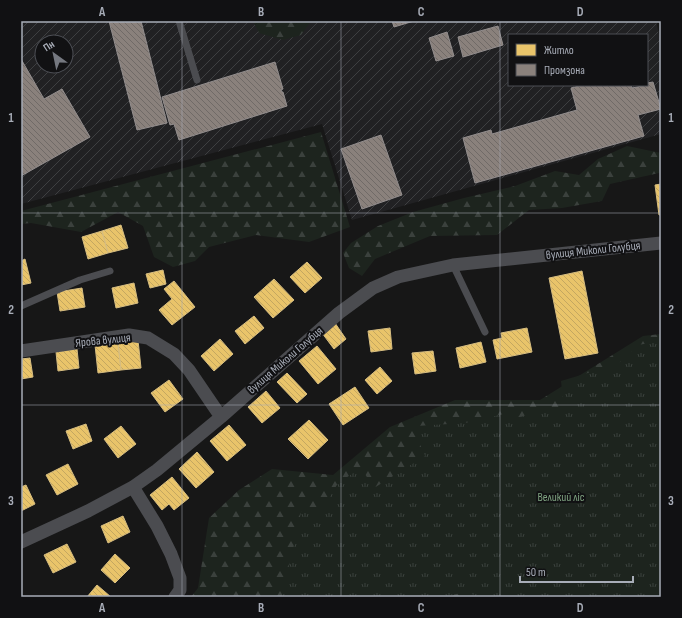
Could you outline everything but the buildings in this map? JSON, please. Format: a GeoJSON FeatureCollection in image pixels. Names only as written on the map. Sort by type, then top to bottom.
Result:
{"type":"FeatureCollection","features":[{"type":"Feature","properties":{"kind":"street","name":"вулиця Миколи Голубця"},"geometry":{"type":"LineString","coordinates":[[21,542],[88,511],[133,487],[157,470],[339,313],[373,288],[398,277],[453,265],[661,243]]}},
{"type":"Feature","properties":{"kind":"street","name":"Ярова вулиця"},"geometry":{"type":"LineString","coordinates":[[21,351],[129,335],[148,338],[174,354],[184,365],[221,416]]}},
{"type":"Feature","properties":{"kind":"street"},"geometry":{"type":"LineString","coordinates":[[133,487],[157,526],[171,554],[180,578],[180,590],[175,597]]}},
{"type":"Feature","properties":{"kind":"lane"},"geometry":{"type":"LineString","coordinates":[[179,21],[197,80]]}},
{"type":"Feature","properties":{"kind":"lane"},"geometry":{"type":"LineString","coordinates":[[453,265],[485,332]]}},
{"type":"Feature","properties":{"kind":"lane"},"geometry":{"type":"LineString","coordinates":[[21,306],[80,280],[110,270]]}},
{"type":"Feature","properties":{"kind":"shaded area"},"geometry":{"type":"Polygon","coordinates":[[[21,21],[656,21],[661,43],[661,134],[352,220],[322,124],[21,204],[21,21]]]}},
{"type":"Feature","properties":{"kind":"green space"},"geometry":{"type":"Polygon","coordinates":[[[253,21],[311,21],[301,35],[283,40],[259,33],[253,21]]]}},
{"type":"Feature","properties":{"kind":"green space"},"geometry":{"type":"Polygon","coordinates":[[[321,132],[350,227],[309,242],[256,235],[209,247],[195,261],[173,267],[154,257],[143,226],[118,212],[81,232],[31,223],[21,224],[21,211],[321,132]]]}},
{"type":"Feature","properties":{"kind":"green space"},"geometry":{"type":"Polygon","coordinates":[[[627,146],[661,153],[661,168],[659,173],[610,184],[602,201],[562,208],[529,210],[497,235],[430,236],[375,259],[362,276],[349,268],[343,253],[351,243],[378,226],[413,212],[515,186],[555,171],[579,175],[598,159],[627,146]]]}},
{"type":"Feature","properties":{"kind":"green space","name":"Великий ліс"},"geometry":{"type":"Polygon","coordinates":[[[661,334],[661,597],[191,597],[198,588],[209,518],[239,490],[272,469],[333,475],[390,427],[455,400],[540,400],[643,336],[661,334]]]}},
{"type":"Feature","properties":{"kind":"green space","name":"Великий ліс"},"geometry":{"type":"Polygon","coordinates":[[[661,341],[661,597],[477,597],[468,592],[439,597],[282,597],[302,508],[321,512],[338,483],[361,468],[374,488],[425,456],[419,442],[416,426],[465,423],[512,412],[519,417],[564,406],[561,381],[618,364],[638,345],[661,341]]]}}]}
